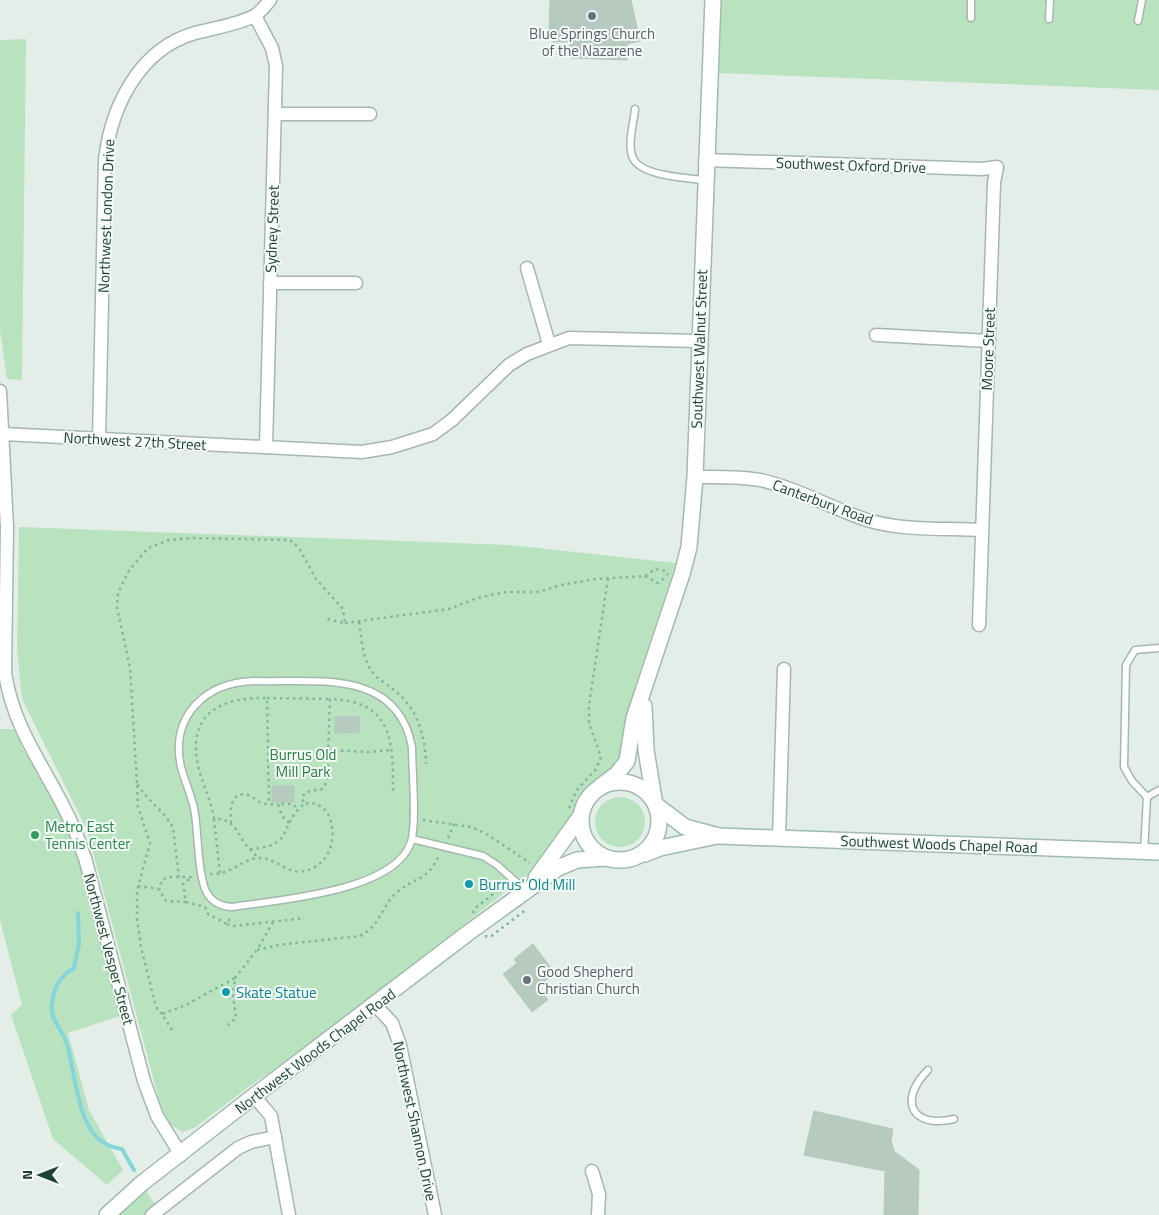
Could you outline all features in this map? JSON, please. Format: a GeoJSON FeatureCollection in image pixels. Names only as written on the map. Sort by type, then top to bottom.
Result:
{"type":"FeatureCollection","features":[{"type":"Feature","properties":{"kind":"main road","name":"Southwest Walnut Street"},"geometry":{"type":"LineString","coordinates":[[601,786],[626,765],[634,718],[644,692],[689,547],[695,477],[704,180],[713,0]]}},
{"type":"Feature","properties":{"kind":"main road","name":"Southwest Walnut Street"},"geometry":{"type":"LineString","coordinates":[[644,692],[646,750],[655,802]]}},
{"type":"Feature","properties":{"kind":"main road"},"geometry":{"type":"LineString","coordinates":[[614,782],[626,782],[639,786],[655,802],[660,818],[658,831],[653,843],[644,853],[632,859],[619,861],[606,858],[595,852],[586,842],[574,814],[591,794],[601,786],[614,782]]}},
{"type":"Feature","properties":{"kind":"main road","name":"Southwest Woods Chapel Road"},"geometry":{"type":"LineString","coordinates":[[655,802],[685,827],[718,836],[1152,852]]}},
{"type":"Feature","properties":{"kind":"main road","name":"Northwest Woods Chapel Road"},"geometry":{"type":"LineString","coordinates":[[526,891],[574,814]]}},
{"type":"Feature","properties":{"kind":"main road","name":"Southwest Woods Chapel Road"},"geometry":{"type":"LineString","coordinates":[[632,859],[660,848],[718,836]]}},
{"type":"Feature","properties":{"kind":"main road","name":"Northwest Woods Chapel Road"},"geometry":{"type":"LineString","coordinates":[[107,1215],[141,1184],[181,1155],[254,1096],[558,868],[573,861],[606,858]]}},
{"type":"Feature","properties":{"kind":"street"},"geometry":{"type":"LineString","coordinates":[[255,16],[270,0]]}},
{"type":"Feature","properties":{"kind":"street","name":"Sydney Street"},"geometry":{"type":"LineString","coordinates":[[255,16],[272,48],[276,66],[266,447]]}},
{"type":"Feature","properties":{"kind":"street","name":"Northwest London Drive"},"geometry":{"type":"LineString","coordinates":[[99,439],[105,160],[108,136],[116,110],[128,86],[164,47],[192,34],[255,16]]}},
{"type":"Feature","properties":{"kind":"street"},"geometry":{"type":"LineString","coordinates":[[275,114],[370,114]]}},
{"type":"Feature","properties":{"kind":"street","name":"Southwest Oxford Drive"},"geometry":{"type":"LineString","coordinates":[[705,160],[982,169],[997,167]]}},
{"type":"Feature","properties":{"kind":"street","name":"Moore Street"},"geometry":{"type":"LineString","coordinates":[[979,625],[994,183],[997,167]]}},
{"type":"Feature","properties":{"kind":"street"},"geometry":{"type":"LineString","coordinates":[[527,268],[548,344]]}},
{"type":"Feature","properties":{"kind":"street"},"geometry":{"type":"LineString","coordinates":[[270,283],[356,283]]}},
{"type":"Feature","properties":{"kind":"street"},"geometry":{"type":"LineString","coordinates":[[876,335],[988,341]]}},
{"type":"Feature","properties":{"kind":"street","name":"Northwest 27th Street"},"geometry":{"type":"LineString","coordinates":[[4,434],[362,452],[392,448],[433,434],[452,420],[509,365],[548,344],[569,338],[699,341]]}},
{"type":"Feature","properties":{"kind":"street","name":"Northwest Vesper Street"},"geometry":{"type":"LineString","coordinates":[[0,391],[4,434],[5,673],[8,696],[18,723],[71,822],[85,858],[144,1081],[157,1116],[181,1155]]}},
{"type":"Feature","properties":{"kind":"street","name":"Canterbury Road"},"geometry":{"type":"LineString","coordinates":[[695,477],[734,477],[759,480],[778,485],[868,520],[884,524],[981,530]]}},
{"type":"Feature","properties":{"kind":"street"},"geometry":{"type":"LineString","coordinates":[[779,838],[784,670]]}},
{"type":"Feature","properties":{"kind":"street","name":"Northwest Shannon Drive"},"geometry":{"type":"LineString","coordinates":[[375,1005],[392,1023],[400,1045],[435,1215]]}},
{"type":"Feature","properties":{"kind":"street"},"geometry":{"type":"LineString","coordinates":[[254,1096],[271,1116],[289,1215]]}},
{"type":"Feature","properties":{"kind":"street"},"geometry":{"type":"LineString","coordinates":[[152,1215],[183,1193],[238,1148],[251,1142],[275,1137]]}},
{"type":"Feature","properties":{"kind":"street"},"geometry":{"type":"LineString","coordinates":[[592,1171],[599,1194],[598,1215]]}},
{"type":"Feature","properties":{"kind":"lane"},"geometry":{"type":"LineString","coordinates":[[971,0],[971,18]]}},
{"type":"Feature","properties":{"kind":"lane"},"geometry":{"type":"LineString","coordinates":[[1049,19],[1050,0]]}},
{"type":"Feature","properties":{"kind":"lane"},"geometry":{"type":"LineString","coordinates":[[1138,21],[1142,0]]}},
{"type":"Feature","properties":{"kind":"lane"},"geometry":{"type":"LineString","coordinates":[[635,109],[631,147],[634,160],[644,168],[659,174],[704,180]]}},
{"type":"Feature","properties":{"kind":"lane"},"geometry":{"type":"LineString","coordinates":[[1152,852],[1146,797],[1132,780],[1124,766],[1126,665],[1135,650],[1159,648]]}},
{"type":"Feature","properties":{"kind":"lane"},"geometry":{"type":"LineString","coordinates":[[236,682],[335,682],[373,690],[392,704],[410,735],[412,747],[412,839],[405,855],[399,862],[345,888],[232,907],[220,905],[206,892],[203,883],[195,810],[180,758],[181,740],[190,713],[202,698],[212,690],[236,682]]}},
{"type":"Feature","properties":{"kind":"lane"},"geometry":{"type":"LineString","coordinates":[[1146,797],[1159,790]]}},
{"type":"Feature","properties":{"kind":"lane"},"geometry":{"type":"LineString","coordinates":[[412,839],[483,856],[498,865],[526,891]]}},
{"type":"Feature","properties":{"kind":"lane"},"geometry":{"type":"LineString","coordinates":[[928,1070],[913,1088],[914,1110],[922,1119],[931,1122],[954,1119]]}},
{"type":"Feature","properties":{"kind":"path"},"geometry":{"type":"LineString","coordinates":[[172,1030],[156,1007],[136,919],[138,886],[150,843],[138,807],[130,668],[116,600],[128,572],[148,548],[169,540],[192,538],[290,540],[298,548],[316,579],[343,609],[345,623]]}},
{"type":"Feature","properties":{"kind":"path"},"geometry":{"type":"LineString","coordinates":[[326,619],[345,623],[359,622],[449,609],[477,598],[506,592],[538,592],[560,585],[608,578],[645,576],[658,583],[670,574],[666,571],[655,569],[645,576]]}},
{"type":"Feature","properties":{"kind":"path"},"geometry":{"type":"LineString","coordinates":[[574,814],[576,791],[596,769],[601,757],[589,723],[589,706],[608,578]]}},
{"type":"Feature","properties":{"kind":"path"},"geometry":{"type":"LineString","coordinates":[[359,622],[368,666],[378,678],[399,694],[416,717],[425,742],[426,764]]}},
{"type":"Feature","properties":{"kind":"path"},"geometry":{"type":"LineString","coordinates":[[220,873],[211,802],[197,760],[196,743],[200,727],[210,712],[222,704],[240,698],[346,699],[373,713],[387,729],[393,750],[393,792]]}},
{"type":"Feature","properties":{"kind":"path"},"geometry":{"type":"LineString","coordinates":[[267,698],[269,804]]}},
{"type":"Feature","properties":{"kind":"path"},"geometry":{"type":"LineString","coordinates":[[304,804],[303,794],[319,791],[325,786],[328,777],[330,699]]}},
{"type":"Feature","properties":{"kind":"path"},"geometry":{"type":"LineString","coordinates":[[328,750],[368,752],[393,750]]}},
{"type":"Feature","properties":{"kind":"path"},"geometry":{"type":"LineString","coordinates":[[136,783],[142,793],[170,821],[173,828],[179,877]]}},
{"type":"Feature","properties":{"kind":"path"},"geometry":{"type":"LineString","coordinates":[[250,849],[268,847],[278,843],[286,833],[289,823],[298,809],[304,804],[312,803],[321,806],[332,826],[334,839],[324,859],[315,867],[295,871],[258,858],[250,849],[231,823],[229,810],[236,797],[248,795],[261,803],[293,804],[298,809]]}},
{"type":"Feature","properties":{"kind":"path"},"geometry":{"type":"LineString","coordinates":[[278,804],[282,816],[289,823]]}},
{"type":"Feature","properties":{"kind":"path"},"geometry":{"type":"LineString","coordinates":[[214,819],[231,823]]}},
{"type":"Feature","properties":{"kind":"path"},"geometry":{"type":"LineString","coordinates":[[423,820],[471,827],[485,833],[530,863],[536,856]]}},
{"type":"Feature","properties":{"kind":"path"},"geometry":{"type":"LineString","coordinates":[[447,839],[454,824]]}},
{"type":"Feature","properties":{"kind":"path"},"geometry":{"type":"LineString","coordinates":[[257,950],[278,945],[347,938],[370,930],[389,901],[397,893],[427,874],[440,854]]}},
{"type":"Feature","properties":{"kind":"path"},"geometry":{"type":"LineString","coordinates":[[208,875],[220,873],[241,863],[258,858]]}},
{"type":"Feature","properties":{"kind":"path"},"geometry":{"type":"LineString","coordinates":[[192,877],[183,884],[186,902],[166,901],[159,889],[162,880],[192,877]]}},
{"type":"Feature","properties":{"kind":"path"},"geometry":{"type":"LineString","coordinates":[[138,886],[159,889]]}},
{"type":"Feature","properties":{"kind":"path"},"geometry":{"type":"LineString","coordinates":[[474,908],[500,889]]}},
{"type":"Feature","properties":{"kind":"path"},"geometry":{"type":"LineString","coordinates":[[227,924],[234,926],[304,918]]}},
{"type":"Feature","properties":{"kind":"path"},"geometry":{"type":"LineString","coordinates":[[162,1014],[186,1006],[235,978],[257,950],[273,922]]}},
{"type":"Feature","properties":{"kind":"path"},"geometry":{"type":"LineString","coordinates":[[228,1025],[236,1018],[233,995],[235,978]]}},
{"type":"Feature","properties":{"kind":"green space"},"geometry":{"type":"Polygon","coordinates":[[[722,0],[1159,0],[1159,90],[719,73],[722,0]]]}},
{"type":"Feature","properties":{"kind":"green space"},"geometry":{"type":"Polygon","coordinates":[[[26,39],[22,380],[7,379],[0,330],[0,40],[26,39]]]}},
{"type":"Feature","properties":{"kind":"green space","name":"Burrus Old Mill Park"},"geometry":{"type":"Polygon","coordinates":[[[19,527],[510,545],[676,563],[636,683],[620,762],[582,799],[570,825],[536,868],[311,1044],[254,1083],[194,1128],[183,1132],[171,1125],[161,1107],[87,830],[22,699],[17,649],[19,527]]]}},
{"type":"Feature","properties":{"kind":"green space"},"geometry":{"type":"Polygon","coordinates":[[[0,729],[14,729],[23,749],[39,772],[60,812],[79,858],[120,1016],[68,1033],[89,1110],[123,1170],[107,1185],[53,1139],[11,1015],[22,1005],[0,920],[0,729]]]}},
{"type":"Feature","properties":{"kind":"green space"},"geometry":{"type":"Polygon","coordinates":[[[615,797],[625,797],[638,804],[645,817],[645,827],[638,840],[625,847],[615,847],[606,843],[599,836],[595,827],[595,817],[599,808],[606,801],[615,797]]]}},
{"type":"Feature","properties":{"kind":"green space"},"geometry":{"type":"Polygon","coordinates":[[[141,1184],[163,1215],[107,1215],[141,1184]]]}},
{"type":"Feature","properties":{"kind":"building","name":"Blue Springs Church of the Nazarene"},"geometry":{"type":"Polygon","coordinates":[[[550,0],[631,0],[640,41],[627,44],[627,60],[570,58],[570,42],[553,42],[553,32],[549,32],[550,0]]]}},
{"type":"Feature","properties":{"kind":"building"},"geometry":{"type":"Polygon","coordinates":[[[335,717],[360,717],[359,732],[335,733],[335,717]]]}},
{"type":"Feature","properties":{"kind":"building"},"geometry":{"type":"Polygon","coordinates":[[[272,786],[294,786],[294,802],[272,802],[272,786]]]}},
{"type":"Feature","properties":{"kind":"building","name":"Good Shepherd Christian Church"},"geometry":{"type":"Polygon","coordinates":[[[533,944],[555,973],[538,987],[548,1000],[532,1012],[503,974],[517,963],[514,959],[533,944]]]}},
{"type":"Feature","properties":{"kind":"building"},"geometry":{"type":"Polygon","coordinates":[[[814,1111],[893,1129],[891,1140],[894,1151],[919,1170],[918,1215],[884,1215],[885,1171],[804,1155],[814,1111]]]}},
{"type":"Feature","properties":{"kind":"waterway"},"geometry":{"type":"LineString","coordinates":[[78,913],[79,944],[74,968],[62,978],[57,986],[52,1002],[52,1014],[67,1044],[78,1098],[88,1125],[104,1143],[122,1149],[134,1170]]}},
{"type":"Feature","properties":{"kind":"place","name":"Blue Springs Church of the Nazarene"},"geometry":{"type":"Point","coordinates":[592,16]}},
{"type":"Feature","properties":{"kind":"place","name":"Metro East Tennis Center"},"geometry":{"type":"Point","coordinates":[35,835]}},
{"type":"Feature","properties":{"kind":"place","name":"Burrus' Old Mill"},"geometry":{"type":"Point","coordinates":[469,884]}},
{"type":"Feature","properties":{"kind":"place","name":"Good Shepherd Christian Church"},"geometry":{"type":"Point","coordinates":[527,980]}},
{"type":"Feature","properties":{"kind":"place","name":"Skate Statue"},"geometry":{"type":"Point","coordinates":[226,992]}}]}
